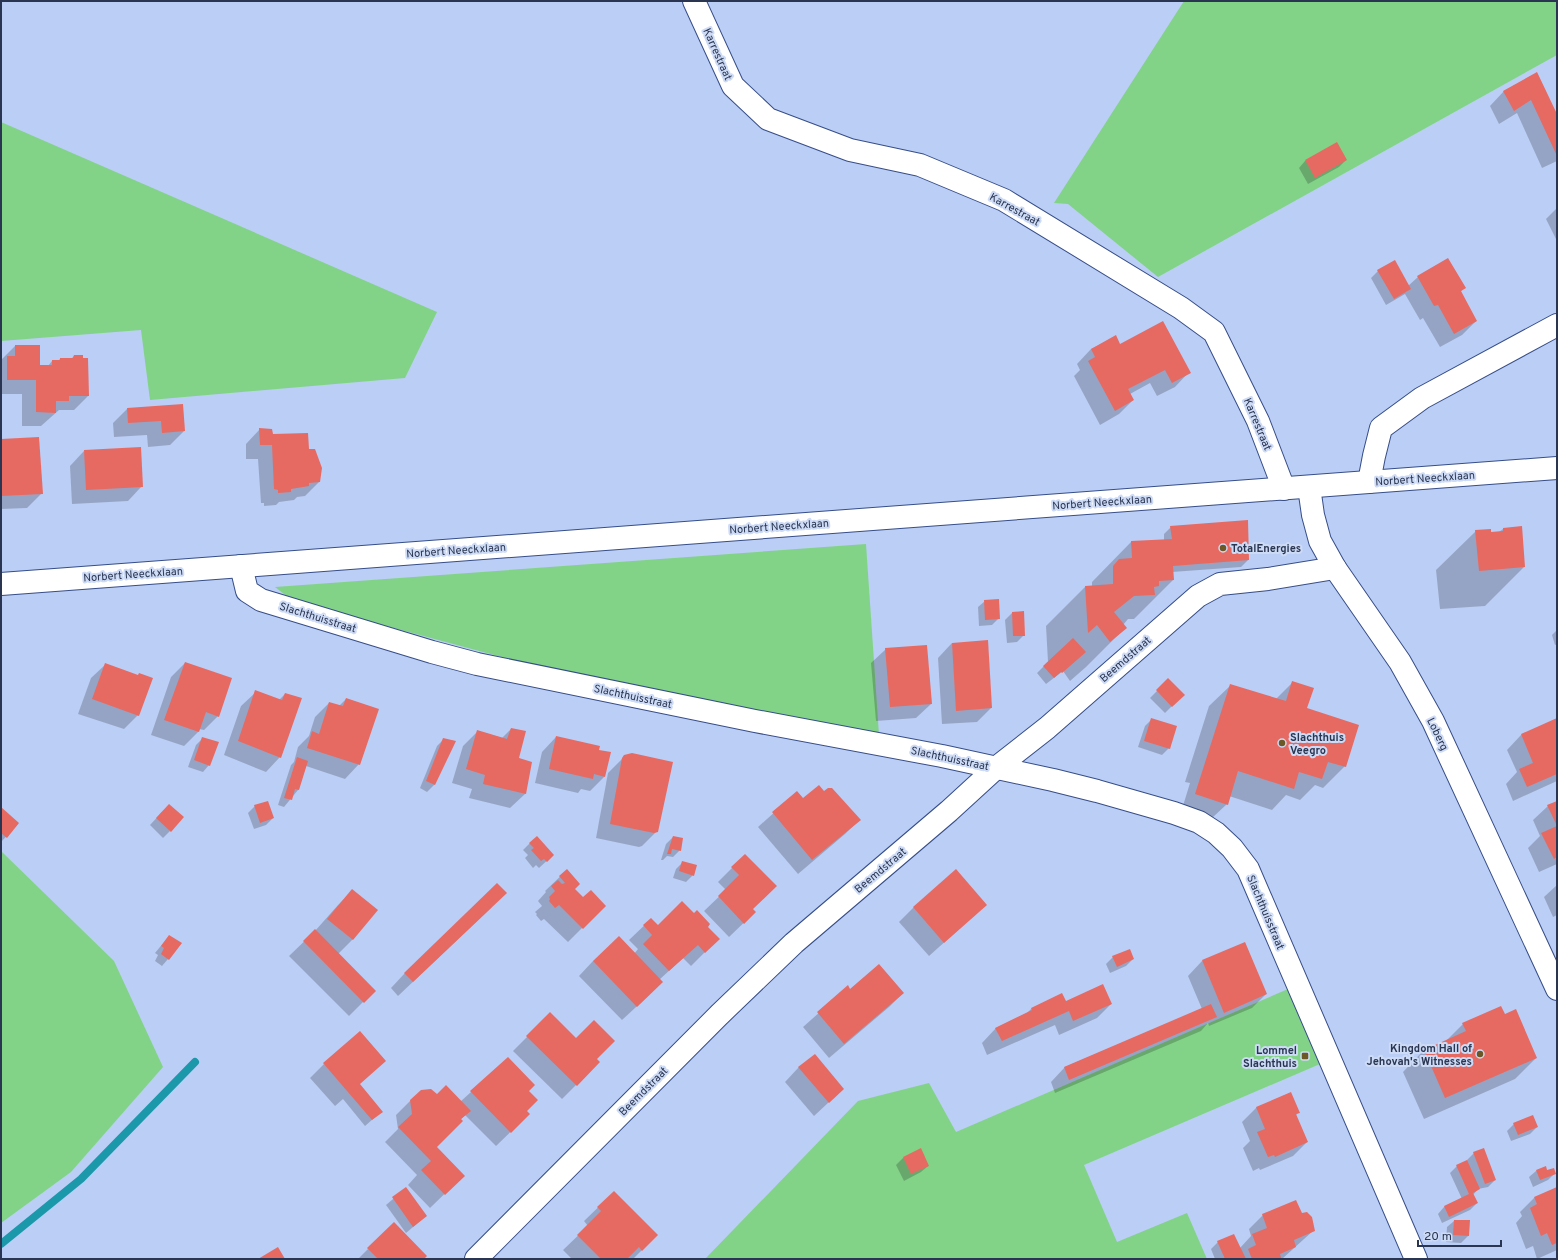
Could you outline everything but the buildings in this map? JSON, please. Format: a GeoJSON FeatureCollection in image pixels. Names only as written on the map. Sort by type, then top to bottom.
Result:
{"type":"FeatureCollection","features":[{"type":"Feature","properties":{"kind":"street","name":"Karrestraat"},"geometry":{"type":"LineString","coordinates":[[694,1],[733,86],[768,119],[850,150],[920,164],[1004,200],[1182,308],[1214,332],[1258,421],[1284,489]]}},
{"type":"Feature","properties":{"kind":"street"},"geometry":{"type":"LineString","coordinates":[[1370,482],[1374,456],[1381,428],[1422,398],[1557,325]]}},
{"type":"Feature","properties":{"kind":"street","name":"Norbert Neeckxlaan"},"geometry":{"type":"LineString","coordinates":[[1,584],[1557,468]]}},
{"type":"Feature","properties":{"kind":"street","name":"Loberg"},"geometry":{"type":"LineString","coordinates":[[1309,487],[1313,514],[1320,542],[1335,568],[1400,662],[1433,722],[1557,989]]}},
{"type":"Feature","properties":{"kind":"street","name":"Slachthuisstraat"},"geometry":{"type":"LineString","coordinates":[[241,566],[247,591],[261,600],[432,652],[478,664],[755,721],[942,756],[1054,780],[1174,813],[1198,822],[1216,833],[1232,848],[1248,869],[1416,1259]]}},
{"type":"Feature","properties":{"kind":"street","name":"Beemdstraat"},"geometry":{"type":"LineString","coordinates":[[476,1259],[719,1015],[794,943],[949,811],[996,768],[1047,728],[1198,596],[1220,584],[1335,568]]}},
{"type":"Feature","properties":{"kind":"green space"},"geometry":{"type":"Polygon","coordinates":[[[1184,1],[1557,1],[1557,55],[1158,277],[1068,204],[1054,203],[1184,1]]]}},
{"type":"Feature","properties":{"kind":"green space"},"geometry":{"type":"Polygon","coordinates":[[[1,122],[437,312],[405,378],[150,400],[141,330],[1,341],[1,122]]]}},
{"type":"Feature","properties":{"kind":"green space"},"geometry":{"type":"Polygon","coordinates":[[[866,544],[879,735],[569,675],[293,601],[275,587],[866,544]]]}},
{"type":"Feature","properties":{"kind":"green space"},"geometry":{"type":"Polygon","coordinates":[[[1,851],[114,961],[163,1067],[71,1172],[1,1223],[1,851]]]}},
{"type":"Feature","properties":{"kind":"green space"},"geometry":{"type":"Polygon","coordinates":[[[1288,989],[1320,1064],[1084,1165],[1117,1242],[1187,1213],[1207,1259],[705,1259],[858,1101],[929,1083],[956,1132],[1288,989]]]}},
{"type":"Feature","properties":{"kind":"waterway"},"geometry":{"type":"LineString","coordinates":[[1,1244],[81,1179],[195,1062]]}},
{"type":"Feature","properties":{"kind":"place","name":"TotalEnergies"},"geometry":{"type":"Point","coordinates":[1223,548]}},
{"type":"Feature","properties":{"kind":"place","name":"Slachthuis Veegro"},"geometry":{"type":"Point","coordinates":[1282,743]}},
{"type":"Feature","properties":{"kind":"place","name":"Kingdom Hall of Jehovah's Witnesses"},"geometry":{"type":"Point","coordinates":[1480,1054]}},
{"type":"Feature","properties":{"kind":"place","name":"Lommel Slachthuis"},"geometry":{"type":"Point","coordinates":[1305,1056]}}]}
